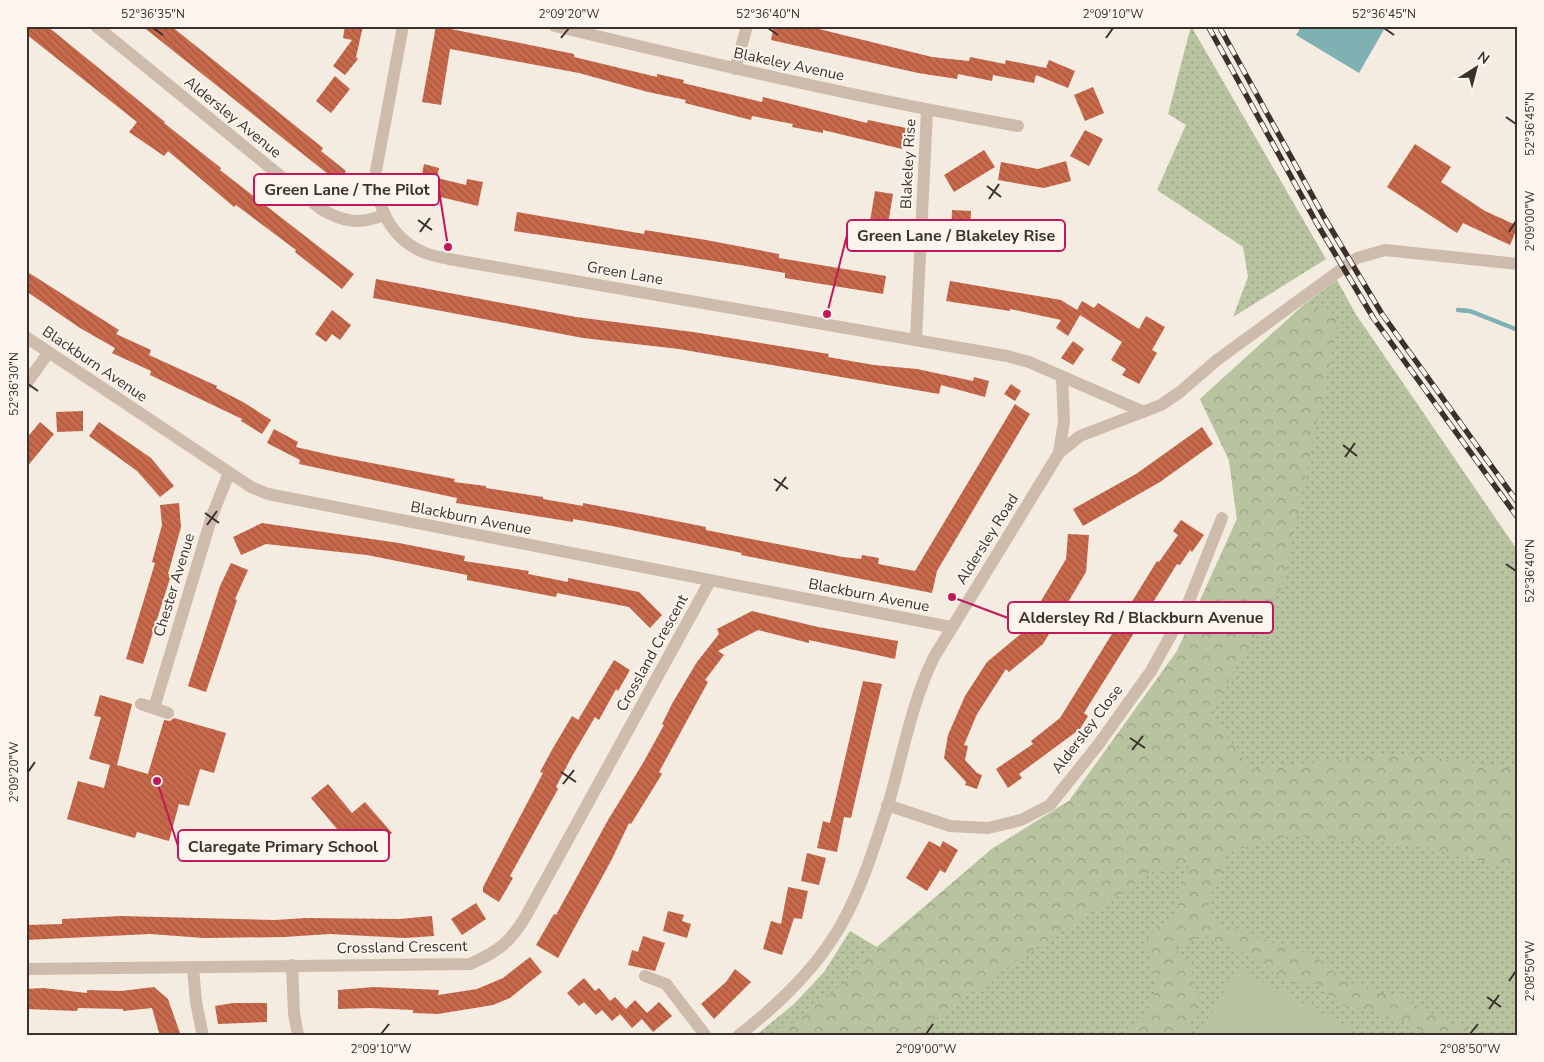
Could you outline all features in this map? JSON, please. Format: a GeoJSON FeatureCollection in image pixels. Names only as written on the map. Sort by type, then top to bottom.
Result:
{"type":"FeatureCollection","features":[{"type":"Feature","properties":{"kind":"street","name":"Aldersley Avenue"},"geometry":{"type":"LineString","coordinates":[[96,26],[320,209],[348,222],[360,222],[384,215]]}},
{"type":"Feature","properties":{"kind":"street","name":"Green Lane"},"geometry":{"type":"LineString","coordinates":[[403,26],[376,170],[378,201],[392,228],[423,252],[449,259],[1007,356],[1030,362],[1144,412]]}},
{"type":"Feature","properties":{"kind":"street","name":"Blakeley Avenue"},"geometry":{"type":"LineString","coordinates":[[555,26],[735,69],[927,110],[1018,126]]}},
{"type":"Feature","properties":{"kind":"street"},"geometry":{"type":"LineString","coordinates":[[735,69],[747,26]]}},
{"type":"Feature","properties":{"kind":"street","name":"Blakeley Rise"},"geometry":{"type":"LineString","coordinates":[[916,339],[927,110]]}},
{"type":"Feature","properties":{"kind":"street","name":"Aldersley Road"},"geometry":{"type":"LineString","coordinates":[[738,1036],[776,1005],[799,981],[834,937],[857,890],[887,806],[923,678],[951,628],[1059,453],[1080,436],[1161,405],[1180,392],[1217,360],[1357,258],[1385,250],[1518,264]]}},
{"type":"Feature","properties":{"kind":"street","name":"Blackburn Avenue"},"geometry":{"type":"LineString","coordinates":[[26,337],[251,487],[276,496],[951,628]]}},
{"type":"Feature","properties":{"kind":"street"},"geometry":{"type":"LineString","coordinates":[[26,384],[49,352]]}},
{"type":"Feature","properties":{"kind":"street"},"geometry":{"type":"LineString","coordinates":[[1059,453],[1064,421],[1062,376]]}},
{"type":"Feature","properties":{"kind":"street","name":"Chester Avenue"},"geometry":{"type":"LineString","coordinates":[[154,708],[212,516],[229,472]]}},
{"type":"Feature","properties":{"kind":"street","name":"Aldersley Close"},"geometry":{"type":"LineString","coordinates":[[887,806],[950,826],[988,828],[1021,820],[1050,805],[1098,745],[1151,671],[1187,606],[1222,518]]}},
{"type":"Feature","properties":{"kind":"street","name":"Crossland Crescent"},"geometry":{"type":"LineString","coordinates":[[26,968],[470,964],[490,955],[505,945],[515,935],[710,581]]}},
{"type":"Feature","properties":{"kind":"street"},"geometry":{"type":"LineString","coordinates":[[141,704],[168,713]]}},
{"type":"Feature","properties":{"kind":"street"},"geometry":{"type":"LineString","coordinates":[[292,965],[294,1013],[298,1036]]}},
{"type":"Feature","properties":{"kind":"street"},"geometry":{"type":"LineString","coordinates":[[193,967],[196,1002],[203,1036]]}},
{"type":"Feature","properties":{"kind":"street"},"geometry":{"type":"LineString","coordinates":[[645,976],[666,984],[706,1036]]}},
{"type":"Feature","properties":{"kind":"green space"},"geometry":{"type":"Polygon","coordinates":[[[1191,26],[1326,259],[1233,317],[1248,277],[1243,247],[1157,190],[1186,125],[1168,114],[1191,26]]]}},
{"type":"Feature","properties":{"kind":"green space"},"geometry":{"type":"Polygon","coordinates":[[[1337,280],[1355,313],[1518,551],[1518,1036],[755,1036],[794,1004],[824,972],[850,931],[877,947],[992,849],[1069,801],[1177,651],[1237,519],[1229,460],[1200,399],[1306,303],[1337,280]]]}},
{"type":"Feature","properties":{"kind":"green space"},"geometry":{"type":"Polygon","coordinates":[[[1306,303],[1339,321],[1282,587],[1210,713],[1250,769],[1400,754],[1518,769],[1518,870],[1418,845],[1290,836],[1226,852],[1221,876],[1208,899],[1210,920],[1279,945],[1312,953],[1342,979],[1372,991],[1403,998],[1452,1024],[1476,1030],[1486,1036],[1429,1036],[1411,1024],[1372,1011],[1338,1004],[1316,983],[1286,984],[1258,959],[1202,935],[1175,947],[1193,974],[1199,1004],[1192,1015],[1186,1036],[1127,1036],[1151,1007],[1157,978],[1145,944],[1157,925],[1174,920],[1190,862],[1155,871],[1019,959],[911,1036],[775,1036],[837,989],[877,947],[992,849],[1069,801],[1177,652],[1237,519],[1229,460],[1200,399],[1306,303]]]}},
{"type":"Feature","properties":{"kind":"green space"},"geometry":{"type":"Polygon","coordinates":[[[1236,968],[1353,1029],[1349,1036],[1200,1036],[1236,968]]]}},
{"type":"Feature","properties":{"kind":"water"},"geometry":{"type":"Polygon","coordinates":[[[1302,26],[1386,26],[1359,73],[1296,35],[1302,26]]]}},
{"type":"Feature","properties":{"kind":"building"},"geometry":{"type":"Polygon","coordinates":[[[26,26],[47,26],[221,168],[220,170],[354,274],[342,289],[295,252],[296,250],[236,205],[234,207],[168,151],[164,156],[129,132],[137,122],[26,34],[26,26]]]}},
{"type":"Feature","properties":{"kind":"building"},"geometry":{"type":"Polygon","coordinates":[[[142,26],[171,26],[323,148],[321,151],[346,171],[338,182],[142,26]]]}},
{"type":"Feature","properties":{"kind":"building"},"geometry":{"type":"Polygon","coordinates":[[[345,26],[363,26],[356,57],[358,59],[345,75],[333,66],[352,40],[343,38],[345,26]]]}},
{"type":"Feature","properties":{"kind":"building"},"geometry":{"type":"Polygon","coordinates":[[[436,26],[574,54],[574,57],[657,77],[657,74],[684,80],[683,83],[762,102],[763,97],[867,123],[868,120],[906,128],[902,149],[823,130],[823,133],[792,127],[793,124],[752,116],[751,120],[685,103],[686,100],[648,92],[579,73],[450,49],[441,105],[422,102],[436,26]]]}},
{"type":"Feature","properties":{"kind":"building"},"geometry":{"type":"Polygon","coordinates":[[[774,26],[819,29],[932,57],[969,61],[970,57],[1005,64],[1006,60],[1046,68],[1049,60],[1075,71],[1068,88],[1036,75],[1034,83],[993,75],[992,81],[958,74],[957,79],[918,73],[771,40],[774,26]]]}},
{"type":"Feature","properties":{"kind":"building"},"geometry":{"type":"Polygon","coordinates":[[[335,76],[350,89],[331,113],[316,101],[335,76]]]}},
{"type":"Feature","properties":{"kind":"building"},"geometry":{"type":"Polygon","coordinates":[[[1093,87],[1104,113],[1085,121],[1074,95],[1093,87]]]}},
{"type":"Feature","properties":{"kind":"building"},"geometry":{"type":"Polygon","coordinates":[[[1085,130],[1103,139],[1089,166],[1070,156],[1085,130]]]}},
{"type":"Feature","properties":{"kind":"building"},"geometry":{"type":"Polygon","coordinates":[[[1415,144],[1451,167],[1441,182],[1485,211],[1518,226],[1510,245],[1463,223],[1457,233],[1387,187],[1415,144]]]}},
{"type":"Feature","properties":{"kind":"building"},"geometry":{"type":"Polygon","coordinates":[[[984,150],[995,167],[954,192],[944,175],[984,150]]]}},
{"type":"Feature","properties":{"kind":"building"},"geometry":{"type":"Polygon","coordinates":[[[1066,161],[1071,181],[1044,188],[998,180],[1001,162],[1038,169],[1066,161]]]}},
{"type":"Feature","properties":{"kind":"building"},"geometry":{"type":"Polygon","coordinates":[[[424,164],[439,168],[437,178],[466,185],[467,179],[483,182],[478,206],[432,195],[431,201],[417,199],[424,164]]]}},
{"type":"Feature","properties":{"kind":"building"},"geometry":{"type":"Polygon","coordinates":[[[875,191],[893,194],[888,224],[870,221],[875,191]]]}},
{"type":"Feature","properties":{"kind":"building"},"geometry":{"type":"Polygon","coordinates":[[[952,210],[971,211],[970,238],[951,237],[952,210]]]}},
{"type":"Feature","properties":{"kind":"building"},"geometry":{"type":"Polygon","coordinates":[[[517,212],[644,234],[645,230],[706,240],[779,254],[779,258],[886,276],[883,294],[785,278],[785,273],[740,265],[514,231],[517,212]]]}},
{"type":"Feature","properties":{"kind":"building"},"geometry":{"type":"Polygon","coordinates":[[[26,271],[119,330],[116,334],[151,350],[149,355],[217,386],[216,388],[271,420],[262,434],[241,421],[242,419],[150,375],[151,371],[112,353],[115,348],[80,328],[26,291],[26,271]]]}},
{"type":"Feature","properties":{"kind":"building"},"geometry":{"type":"Polygon","coordinates":[[[376,279],[576,317],[693,332],[829,354],[828,357],[874,365],[917,369],[973,381],[974,377],[989,381],[985,397],[941,385],[939,394],[679,349],[583,338],[373,298],[376,279]]]}},
{"type":"Feature","properties":{"kind":"building"},"geometry":{"type":"Polygon","coordinates":[[[950,281],[1061,300],[1077,310],[1082,301],[1094,308],[1098,303],[1139,329],[1146,316],[1165,327],[1152,350],[1157,353],[1139,384],[1122,375],[1126,369],[1111,360],[1122,342],[1080,315],[1068,336],[1056,328],[1061,320],[1010,309],[1010,311],[946,301],[950,281]]]}},
{"type":"Feature","properties":{"kind":"building"},"geometry":{"type":"Polygon","coordinates":[[[332,310],[351,325],[340,340],[332,334],[326,342],[315,334],[332,310]]]}},
{"type":"Feature","properties":{"kind":"building"},"geometry":{"type":"Polygon","coordinates":[[[1073,341],[1084,349],[1073,365],[1061,358],[1073,341]]]}},
{"type":"Feature","properties":{"kind":"building"},"geometry":{"type":"Polygon","coordinates":[[[1011,384],[1021,391],[1015,401],[1004,394],[1011,384]]]}},
{"type":"Feature","properties":{"kind":"building"},"geometry":{"type":"Polygon","coordinates":[[[1015,404],[1030,414],[937,571],[932,593],[741,555],[742,553],[612,526],[573,519],[573,522],[456,503],[457,498],[299,464],[300,460],[267,443],[274,429],[298,442],[296,447],[335,456],[455,479],[454,482],[543,497],[543,499],[583,506],[583,503],[641,514],[706,527],[706,530],[843,557],[861,559],[862,555],[879,558],[878,564],[915,571],[1015,404]]]}},
{"type":"Feature","properties":{"kind":"building"},"geometry":{"type":"Polygon","coordinates":[[[83,411],[83,431],[57,432],[56,412],[83,411]]]}},
{"type":"Feature","properties":{"kind":"building"},"geometry":{"type":"Polygon","coordinates":[[[40,422],[54,434],[26,468],[26,439],[40,422]]]}},
{"type":"Feature","properties":{"kind":"building"},"geometry":{"type":"Polygon","coordinates":[[[99,422],[151,458],[174,486],[160,497],[137,471],[89,436],[99,422]]]}},
{"type":"Feature","properties":{"kind":"building"},"geometry":{"type":"Polygon","coordinates":[[[1202,427],[1213,444],[1160,482],[1083,526],[1073,509],[1136,474],[1202,427]]]}},
{"type":"Feature","properties":{"kind":"building"},"geometry":{"type":"Polygon","coordinates":[[[179,503],[181,527],[168,574],[171,575],[143,664],[126,659],[155,563],[152,562],[162,525],[160,505],[179,503]]]}},
{"type":"Feature","properties":{"kind":"building"},"geometry":{"type":"Polygon","coordinates":[[[1181,520],[1204,535],[1192,552],[1190,550],[1180,565],[1177,564],[1084,713],[1088,716],[1080,729],[1019,774],[1022,778],[1008,788],[996,769],[1033,744],[1031,741],[1060,718],[1157,561],[1159,562],[1178,535],[1173,531],[1181,520]]]}},
{"type":"Feature","properties":{"kind":"building"},"geometry":{"type":"Polygon","coordinates":[[[262,523],[399,543],[465,556],[464,561],[529,571],[528,574],[568,582],[568,578],[639,592],[662,615],[650,628],[629,607],[557,593],[556,597],[467,580],[467,575],[367,555],[266,544],[241,555],[233,537],[262,523]]]}},
{"type":"Feature","properties":{"kind":"building"},"geometry":{"type":"Polygon","coordinates":[[[1068,534],[1089,535],[1086,572],[1043,644],[1009,672],[1006,669],[977,714],[964,745],[968,746],[965,760],[977,773],[982,775],[977,789],[965,785],[966,782],[944,758],[948,735],[965,696],[987,662],[1022,633],[1066,559],[1068,534]]]}},
{"type":"Feature","properties":{"kind":"building"},"geometry":{"type":"Polygon","coordinates":[[[231,563],[248,570],[235,599],[237,600],[206,692],[188,686],[220,586],[231,563]]]}},
{"type":"Feature","properties":{"kind":"building"},"geometry":{"type":"Polygon","coordinates":[[[752,611],[818,627],[898,641],[895,659],[809,640],[809,643],[758,630],[718,651],[724,655],[705,680],[708,682],[659,772],[662,774],[631,824],[629,823],[612,859],[558,958],[536,945],[554,914],[556,915],[608,820],[643,763],[664,725],[662,724],[673,702],[697,662],[719,634],[717,629],[752,611]]]}},
{"type":"Feature","properties":{"kind":"building"},"geometry":{"type":"Polygon","coordinates":[[[614,660],[630,670],[618,691],[616,689],[599,720],[595,717],[571,758],[556,787],[558,789],[510,876],[513,878],[499,902],[483,892],[483,887],[543,773],[540,772],[553,748],[572,716],[578,720],[614,660]]]}},
{"type":"Feature","properties":{"kind":"building"},"geometry":{"type":"Polygon","coordinates":[[[863,681],[882,684],[851,818],[844,817],[837,852],[817,848],[823,821],[830,823],[863,681]]]}},
{"type":"Feature","properties":{"kind":"building"},"geometry":{"type":"Polygon","coordinates":[[[100,695],[132,704],[117,765],[148,774],[164,720],[170,721],[174,718],[226,733],[214,773],[200,769],[189,806],[179,804],[169,841],[137,832],[135,838],[67,819],[78,781],[104,788],[110,765],[89,759],[101,717],[94,716],[100,695]]]}},
{"type":"Feature","properties":{"kind":"building"},"geometry":{"type":"Polygon","coordinates":[[[328,784],[352,813],[365,802],[392,833],[362,859],[311,798],[328,784]]]}},
{"type":"Feature","properties":{"kind":"building"},"geometry":{"type":"Polygon","coordinates":[[[929,841],[940,847],[943,841],[958,850],[945,873],[940,870],[927,891],[906,878],[929,841]]]}},
{"type":"Feature","properties":{"kind":"building"},"geometry":{"type":"Polygon","coordinates":[[[807,853],[826,858],[819,885],[801,881],[807,853]]]}},
{"type":"Feature","properties":{"kind":"building"},"geometry":{"type":"Polygon","coordinates":[[[788,887],[808,891],[802,919],[794,918],[782,955],[763,949],[771,921],[781,924],[788,887]]]}},
{"type":"Feature","properties":{"kind":"building"},"geometry":{"type":"Polygon","coordinates":[[[476,903],[486,919],[462,935],[451,919],[476,903]]]}},
{"type":"Feature","properties":{"kind":"building"},"geometry":{"type":"Polygon","coordinates":[[[668,911],[684,915],[682,921],[691,924],[687,938],[663,931],[668,911]]]}},
{"type":"Feature","properties":{"kind":"building"},"geometry":{"type":"Polygon","coordinates":[[[121,916],[275,920],[306,918],[400,919],[432,916],[434,936],[405,938],[330,934],[284,937],[204,938],[150,934],[26,940],[26,925],[62,924],[62,919],[121,916]]]}},
{"type":"Feature","properties":{"kind":"building"},"geometry":{"type":"Polygon","coordinates":[[[643,936],[665,943],[655,971],[628,965],[632,950],[638,952],[643,936]]]}},
{"type":"Feature","properties":{"kind":"building"},"geometry":{"type":"Polygon","coordinates":[[[530,957],[542,972],[510,998],[493,1005],[438,1014],[413,1013],[413,1010],[338,1009],[338,990],[374,987],[439,990],[438,995],[477,989],[503,978],[530,957]]]}},
{"type":"Feature","properties":{"kind":"building"},"geometry":{"type":"Polygon","coordinates":[[[735,969],[751,982],[714,1019],[701,1004],[726,982],[735,969]]]}},
{"type":"Feature","properties":{"kind":"building"},"geometry":{"type":"Polygon","coordinates":[[[584,978],[595,991],[599,988],[610,1001],[615,997],[626,1009],[635,1000],[647,1013],[659,1002],[672,1016],[653,1032],[642,1019],[632,1028],[620,1014],[612,1021],[602,1010],[596,1015],[584,1002],[579,1006],[567,993],[584,978]]]}},
{"type":"Feature","properties":{"kind":"building"},"geometry":{"type":"Polygon","coordinates":[[[154,987],[168,999],[181,1036],[160,1036],[152,1008],[123,1011],[123,1009],[78,1008],[77,1011],[26,1009],[26,989],[43,988],[87,993],[87,990],[121,991],[154,987]]]}},
{"type":"Feature","properties":{"kind":"building"},"geometry":{"type":"Polygon","coordinates":[[[233,1003],[267,1003],[267,1022],[218,1024],[215,1006],[233,1003]]]}},
{"type":"Feature","properties":{"kind":"waterway"},"geometry":{"type":"LineString","coordinates":[[1458,310],[1470,311],[1518,330]]}},
{"type":"Feature","properties":{"kind":"railway"},"geometry":{"type":"LineString","coordinates":[[1208,26],[1316,222],[1374,319],[1518,518]]}},
{"type":"Feature","properties":{"kind":"railway"},"geometry":{"type":"LineString","coordinates":[[1219,26],[1324,217],[1382,314],[1518,503]]}},
{"type":"Feature","properties":{"kind":"place","name":"Green Lane / The Pilot"},"geometry":{"type":"Point","coordinates":[448,247]}},
{"type":"Feature","properties":{"kind":"place","name":"Green Lane / Blakeley Rise"},"geometry":{"type":"Point","coordinates":[827,314]}},
{"type":"Feature","properties":{"kind":"place","name":"Aldersley Rd / Blackburn Avenue"},"geometry":{"type":"Point","coordinates":[952,597]}},
{"type":"Feature","properties":{"kind":"place","name":"Claregate Primary School"},"geometry":{"type":"Point","coordinates":[157,781]}}]}
